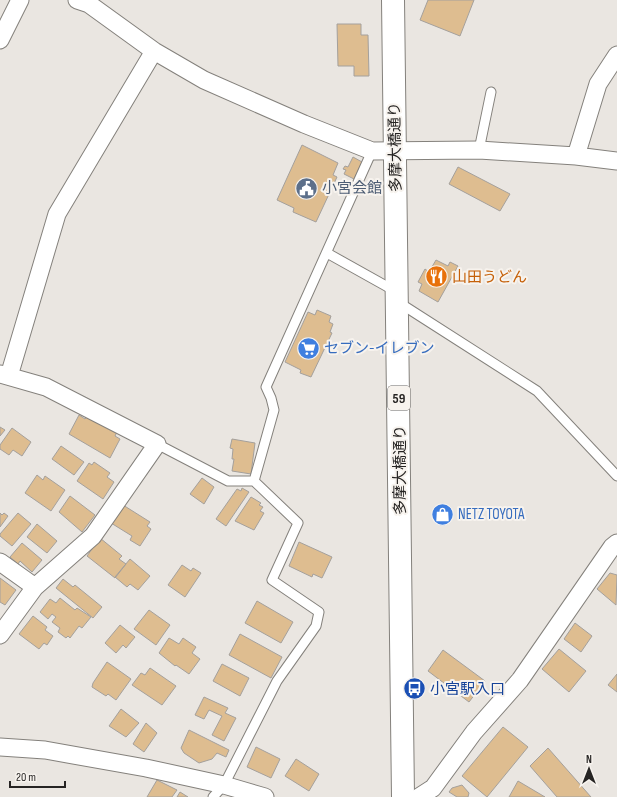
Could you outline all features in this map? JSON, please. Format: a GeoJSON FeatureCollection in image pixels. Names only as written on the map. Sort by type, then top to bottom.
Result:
{"type":"FeatureCollection","features":[{"type":"Feature","properties":{"kind":"main road","name":"多摩大橋通り"},"geometry":{"type":"LineString","coordinates":[[394,0],[403,797]]}},
{"type":"Feature","properties":{"kind":"street"},"geometry":{"type":"LineString","coordinates":[[0,40],[20,0]]}},
{"type":"Feature","properties":{"kind":"street"},"geometry":{"type":"LineString","coordinates":[[77,0],[89,4],[154,51],[204,80],[304,124],[372,151],[479,150],[576,156],[617,161]]}},
{"type":"Feature","properties":{"kind":"street"},"geometry":{"type":"LineString","coordinates":[[0,635],[35,587],[93,536],[157,444],[46,387],[4,375],[57,214],[154,51]]}},
{"type":"Feature","properties":{"kind":"street"},"geometry":{"type":"LineString","coordinates":[[576,156],[598,84],[617,54]]}},
{"type":"Feature","properties":{"kind":"street"},"geometry":{"type":"LineString","coordinates":[[419,797],[433,788],[474,732],[520,680],[612,547],[617,543]]}},
{"type":"Feature","properties":{"kind":"street"},"geometry":{"type":"LineString","coordinates":[[0,562],[35,587]]}},
{"type":"Feature","properties":{"kind":"street"},"geometry":{"type":"LineString","coordinates":[[0,747],[45,750],[146,768],[219,791],[265,797]]}},
{"type":"Feature","properties":{"kind":"lane"},"geometry":{"type":"LineString","coordinates":[[479,150],[491,92]]}},
{"type":"Feature","properties":{"kind":"lane"},"geometry":{"type":"LineString","coordinates":[[254,481],[274,410],[266,387],[372,151]]}},
{"type":"Feature","properties":{"kind":"lane"},"geometry":{"type":"LineString","coordinates":[[327,253],[398,297],[537,391],[617,476]]}},
{"type":"Feature","properties":{"kind":"lane"},"geometry":{"type":"LineString","coordinates":[[157,444],[228,481],[254,481],[298,522],[272,580],[319,612],[316,626],[277,681],[219,791]]}},
{"type":"Feature","properties":{"kind":"building"},"geometry":{"type":"Polygon","coordinates":[[[428,0],[474,0],[460,36],[420,20],[428,0]]]}},
{"type":"Feature","properties":{"kind":"building"},"geometry":{"type":"Polygon","coordinates":[[[337,24],[361,24],[361,35],[368,35],[369,76],[354,76],[354,66],[338,66],[337,24]]]}},
{"type":"Feature","properties":{"kind":"building","name":"小宮会館"},"geometry":{"type":"Polygon","coordinates":[[[302,145],[338,163],[333,175],[337,177],[316,222],[293,212],[294,208],[277,200],[302,145]]]}},
{"type":"Feature","properties":{"kind":"building"},"geometry":{"type":"Polygon","coordinates":[[[353,157],[362,162],[354,179],[344,174],[346,170],[343,169],[345,166],[348,167],[353,157]]]}},
{"type":"Feature","properties":{"kind":"building"},"geometry":{"type":"Polygon","coordinates":[[[458,167],[510,194],[500,211],[449,184],[458,167]]]}},
{"type":"Feature","properties":{"kind":"building","name":"山田うどん"},"geometry":{"type":"Polygon","coordinates":[[[436,260],[448,266],[450,262],[458,266],[438,302],[419,291],[422,284],[418,282],[425,269],[429,272],[436,260]]]}},
{"type":"Feature","properties":{"kind":"building","name":"セブン-イレブン"},"geometry":{"type":"Polygon","coordinates":[[[317,310],[331,316],[329,322],[333,324],[330,332],[332,333],[311,377],[300,373],[301,370],[285,362],[308,312],[315,315],[317,310]]]}},
{"type":"Feature","properties":{"kind":"building"},"geometry":{"type":"Polygon","coordinates":[[[79,415],[85,419],[88,415],[117,432],[115,436],[120,439],[110,458],[69,434],[79,415]]]}},
{"type":"Feature","properties":{"kind":"building"},"geometry":{"type":"Polygon","coordinates":[[[0,427],[5,430],[0,436],[0,427]]]}},
{"type":"Feature","properties":{"kind":"building"},"geometry":{"type":"Polygon","coordinates":[[[12,428],[31,442],[22,456],[13,450],[9,455],[0,449],[0,445],[12,428]]]}},
{"type":"Feature","properties":{"kind":"building"},"geometry":{"type":"Polygon","coordinates":[[[232,439],[255,443],[251,474],[232,471],[234,459],[232,459],[233,449],[230,448],[232,439]]]}},
{"type":"Feature","properties":{"kind":"building"},"geometry":{"type":"Polygon","coordinates":[[[61,446],[84,462],[74,475],[52,459],[61,446]]]}},
{"type":"Feature","properties":{"kind":"building"},"geometry":{"type":"Polygon","coordinates":[[[94,462],[110,473],[107,477],[114,482],[103,499],[77,481],[89,463],[92,465],[94,462]]]}},
{"type":"Feature","properties":{"kind":"building"},"geometry":{"type":"Polygon","coordinates":[[[37,475],[43,480],[45,476],[65,490],[51,511],[25,493],[37,475]]]}},
{"type":"Feature","properties":{"kind":"building"},"geometry":{"type":"Polygon","coordinates":[[[202,478],[214,487],[204,504],[190,494],[202,478]]]}},
{"type":"Feature","properties":{"kind":"building"},"geometry":{"type":"Polygon","coordinates":[[[242,488],[249,492],[226,526],[216,519],[237,489],[241,491],[242,488]]]}},
{"type":"Feature","properties":{"kind":"building"},"geometry":{"type":"Polygon","coordinates":[[[70,496],[95,515],[82,532],[59,512],[70,496]]]}},
{"type":"Feature","properties":{"kind":"building"},"geometry":{"type":"Polygon","coordinates":[[[251,497],[261,503],[259,505],[263,507],[260,511],[264,513],[254,530],[235,521],[251,497]]]}},
{"type":"Feature","properties":{"kind":"building"},"geometry":{"type":"Polygon","coordinates":[[[123,505],[150,522],[147,526],[151,529],[140,546],[130,540],[132,536],[111,523],[123,505]]]}},
{"type":"Feature","properties":{"kind":"building"},"geometry":{"type":"Polygon","coordinates":[[[0,513],[2,515],[4,513],[8,516],[0,527],[0,513]]]}},
{"type":"Feature","properties":{"kind":"building"},"geometry":{"type":"Polygon","coordinates":[[[18,513],[31,524],[12,546],[0,536],[0,534],[18,513]]]}},
{"type":"Feature","properties":{"kind":"building"},"geometry":{"type":"Polygon","coordinates":[[[37,524],[57,541],[47,553],[27,537],[37,524]]]}},
{"type":"Feature","properties":{"kind":"building"},"geometry":{"type":"Polygon","coordinates":[[[100,538],[122,556],[119,559],[126,564],[115,578],[87,556],[100,538]]]}},
{"type":"Feature","properties":{"kind":"building"},"geometry":{"type":"Polygon","coordinates":[[[299,542],[332,557],[322,578],[313,574],[312,577],[289,566],[299,542]]]}},
{"type":"Feature","properties":{"kind":"building"},"geometry":{"type":"Polygon","coordinates":[[[22,543],[42,560],[32,572],[20,561],[18,564],[10,557],[22,543]]]}},
{"type":"Feature","properties":{"kind":"building"},"geometry":{"type":"Polygon","coordinates":[[[130,559],[150,576],[138,590],[130,584],[127,587],[115,577],[130,559]]]}},
{"type":"Feature","properties":{"kind":"building"},"geometry":{"type":"Polygon","coordinates":[[[182,565],[191,571],[193,568],[201,573],[185,597],[168,585],[182,565]]]}},
{"type":"Feature","properties":{"kind":"building"},"geometry":{"type":"Polygon","coordinates":[[[610,573],[617,575],[616,605],[597,589],[610,573]]]}},
{"type":"Feature","properties":{"kind":"building"},"geometry":{"type":"Polygon","coordinates":[[[0,578],[16,590],[5,605],[0,602],[0,578]]]}},
{"type":"Feature","properties":{"kind":"building"},"geometry":{"type":"Polygon","coordinates":[[[63,579],[73,587],[75,585],[102,607],[93,618],[56,588],[63,579]]]}},
{"type":"Feature","properties":{"kind":"building"},"geometry":{"type":"Polygon","coordinates":[[[60,598],[75,610],[77,608],[91,617],[82,628],[79,626],[70,638],[68,636],[66,638],[58,632],[60,628],[52,622],[56,617],[52,614],[48,619],[40,612],[50,599],[56,603],[60,598]]]}},
{"type":"Feature","properties":{"kind":"building"},"geometry":{"type":"Polygon","coordinates":[[[257,601],[293,622],[281,643],[245,623],[257,601]]]}},
{"type":"Feature","properties":{"kind":"building"},"geometry":{"type":"Polygon","coordinates":[[[149,610],[170,625],[156,645],[134,629],[149,610]]]}},
{"type":"Feature","properties":{"kind":"building"},"geometry":{"type":"Polygon","coordinates":[[[33,616],[47,627],[45,630],[53,636],[47,645],[44,643],[39,649],[19,634],[33,616]]]}},
{"type":"Feature","properties":{"kind":"building"},"geometry":{"type":"Polygon","coordinates":[[[575,623],[592,636],[581,652],[564,639],[575,623]]]}},
{"type":"Feature","properties":{"kind":"building"},"geometry":{"type":"Polygon","coordinates":[[[120,625],[135,637],[126,648],[123,645],[116,653],[105,643],[120,625]]]}},
{"type":"Feature","properties":{"kind":"building"},"geometry":{"type":"Polygon","coordinates":[[[240,634],[282,657],[271,678],[229,655],[240,634]]]}},
{"type":"Feature","properties":{"kind":"building"},"geometry":{"type":"Polygon","coordinates":[[[169,638],[179,644],[183,638],[196,647],[192,653],[200,659],[189,674],[176,665],[175,666],[159,653],[169,638]]]}},
{"type":"Feature","properties":{"kind":"building"},"geometry":{"type":"Polygon","coordinates":[[[559,649],[586,671],[569,692],[542,669],[559,649]]]}},
{"type":"Feature","properties":{"kind":"building"},"geometry":{"type":"Polygon","coordinates":[[[443,650],[485,681],[469,702],[428,671],[443,650]]]}},
{"type":"Feature","properties":{"kind":"building"},"geometry":{"type":"Polygon","coordinates":[[[107,662],[131,679],[116,700],[108,694],[106,696],[92,687],[93,683],[107,662]]]}},
{"type":"Feature","properties":{"kind":"building"},"geometry":{"type":"Polygon","coordinates":[[[222,664],[249,678],[240,696],[213,681],[222,664]]]}},
{"type":"Feature","properties":{"kind":"building"},"geometry":{"type":"Polygon","coordinates":[[[150,668],[176,686],[162,705],[132,685],[141,673],[145,675],[150,668]]]}},
{"type":"Feature","properties":{"kind":"building"},"geometry":{"type":"Polygon","coordinates":[[[617,674],[617,692],[608,685],[617,674]]]}},
{"type":"Feature","properties":{"kind":"building"},"geometry":{"type":"Polygon","coordinates":[[[204,697],[228,708],[225,713],[236,718],[224,741],[212,735],[222,716],[209,710],[204,719],[195,715],[204,697]]]}},
{"type":"Feature","properties":{"kind":"building"},"geometry":{"type":"Polygon","coordinates":[[[121,709],[139,723],[126,737],[109,726],[121,709]]]}},
{"type":"Feature","properties":{"kind":"building"},"geometry":{"type":"Polygon","coordinates":[[[146,723],[157,733],[144,752],[133,744],[146,723]]]}},
{"type":"Feature","properties":{"kind":"building"},"geometry":{"type":"Polygon","coordinates":[[[503,727],[528,747],[487,797],[462,776],[503,727]]]}},
{"type":"Feature","properties":{"kind":"building"},"geometry":{"type":"Polygon","coordinates":[[[189,730],[229,750],[226,757],[217,753],[212,759],[199,763],[184,753],[181,748],[189,730]]]}},
{"type":"Feature","properties":{"kind":"building"},"geometry":{"type":"Polygon","coordinates":[[[256,747],[280,759],[271,778],[247,767],[256,747]]]}},
{"type":"Feature","properties":{"kind":"building"},"geometry":{"type":"Polygon","coordinates":[[[548,748],[591,797],[557,797],[530,766],[548,748]]]}},
{"type":"Feature","properties":{"kind":"building"},"geometry":{"type":"Polygon","coordinates":[[[296,759],[319,774],[309,791],[285,776],[296,759]]]}},
{"type":"Feature","properties":{"kind":"building"},"geometry":{"type":"Polygon","coordinates":[[[157,780],[177,790],[172,797],[147,797],[157,780]]]}},
{"type":"Feature","properties":{"kind":"building"},"geometry":{"type":"Polygon","coordinates":[[[518,781],[545,797],[509,797],[518,781]]]}},
{"type":"Feature","properties":{"kind":"building"},"geometry":{"type":"Polygon","coordinates":[[[462,785],[469,793],[468,797],[457,797],[449,792],[452,788],[462,785]]]}},
{"type":"Feature","properties":{"kind":"building"},"geometry":{"type":"Polygon","coordinates":[[[180,792],[188,797],[177,797],[180,792]]]}},
{"type":"Feature","properties":{"kind":"place","name":"小宮会館"},"geometry":{"type":"Point","coordinates":[307,188]}},
{"type":"Feature","properties":{"kind":"place","name":"山田うどん"},"geometry":{"type":"Point","coordinates":[436,277]}},
{"type":"Feature","properties":{"kind":"place","name":"セブン-イレブン"},"geometry":{"type":"Point","coordinates":[308,348]}},
{"type":"Feature","properties":{"kind":"place","name":"NETZ TOYOTA"},"geometry":{"type":"Point","coordinates":[443,514]}},
{"type":"Feature","properties":{"kind":"place","name":"小宮駅入口"},"geometry":{"type":"Point","coordinates":[415,689]}}]}
